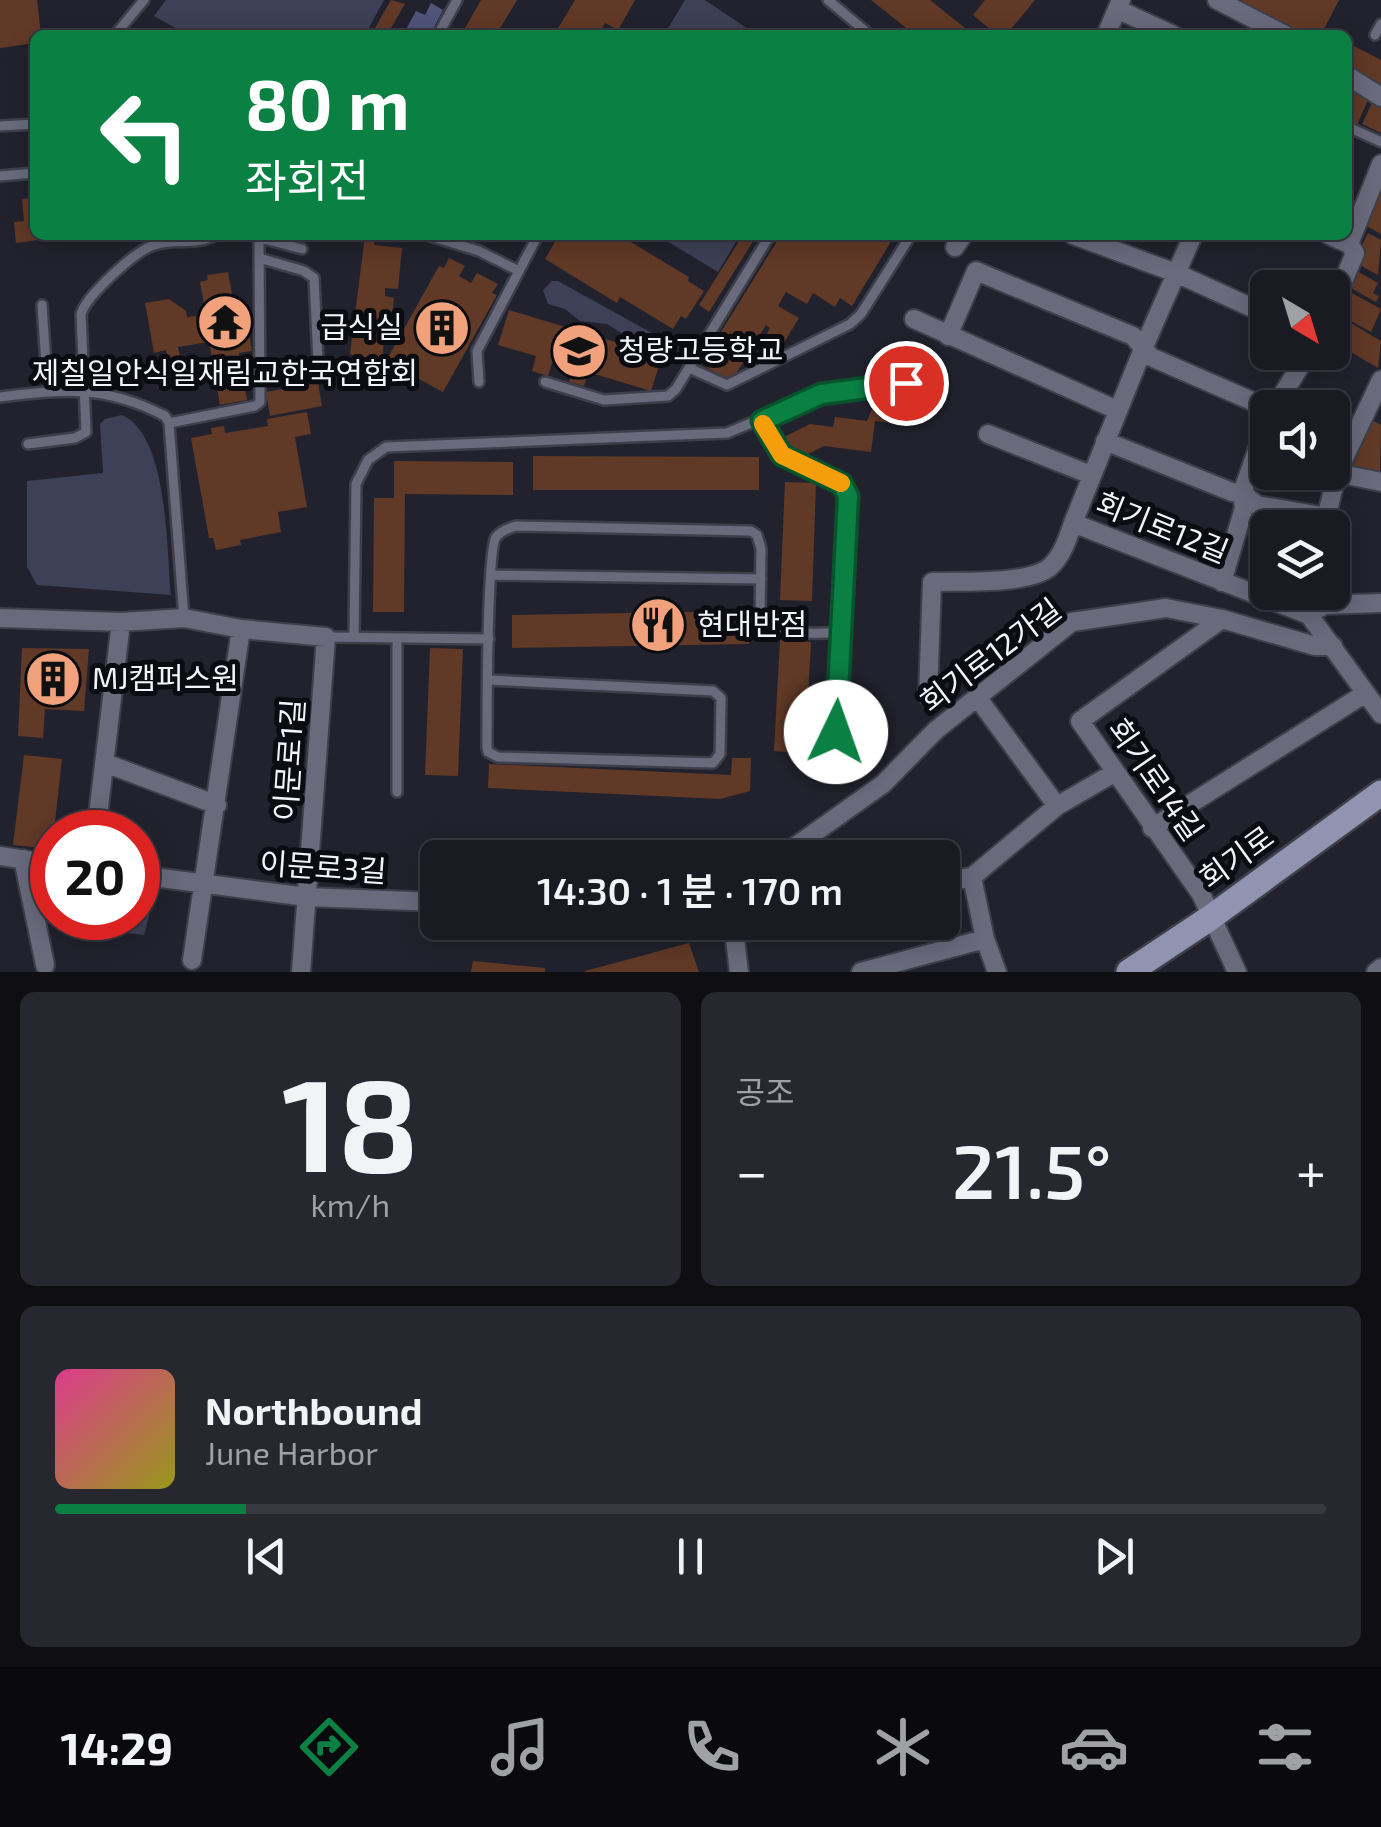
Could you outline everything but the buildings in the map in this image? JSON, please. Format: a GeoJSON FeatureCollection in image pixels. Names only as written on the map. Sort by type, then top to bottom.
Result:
{"type":"FeatureCollection","features":[{"type":"Feature","properties":{"kind":"main road","name":"회기로"},"geometry":{"type":"LineString","coordinates":[[1129,972],[1381,793]]}},
{"type":"Feature","properties":{"kind":"street"},"geometry":{"type":"LineString","coordinates":[[1217,0],[1274,30]]}},
{"type":"Feature","properties":{"kind":"street"},"geometry":{"type":"LineString","coordinates":[[1108,30],[1120,5],[1164,30]]}},
{"type":"Feature","properties":{"kind":"street"},"geometry":{"type":"LineString","coordinates":[[1352,79],[1381,97]]}},
{"type":"Feature","properties":{"kind":"street"},"geometry":{"type":"LineString","coordinates":[[1352,236],[1381,164]]}},
{"type":"Feature","properties":{"kind":"street"},"geometry":{"type":"LineString","coordinates":[[1087,240],[1176,273],[1250,308]]}},
{"type":"Feature","properties":{"kind":"street","name":"회기로12길"},"geometry":{"type":"LineString","coordinates":[[942,711],[928,696],[932,582],[1019,578],[1049,568],[1065,547],[1104,441],[1191,240]]}},
{"type":"Feature","properties":{"kind":"street"},"geometry":{"type":"LineString","coordinates":[[1340,240],[1355,253],[1350,270]]}},
{"type":"Feature","properties":{"kind":"street"},"geometry":{"type":"LineString","coordinates":[[1349,244],[1351,240]]}},
{"type":"Feature","properties":{"kind":"street"},"geometry":{"type":"LineString","coordinates":[[948,336],[976,271],[1133,336],[1151,357],[1250,399]]}},
{"type":"Feature","properties":{"kind":"street"},"geometry":{"type":"LineString","coordinates":[[914,318],[1117,410]]}},
{"type":"Feature","properties":{"kind":"street"},"geometry":{"type":"LineString","coordinates":[[1350,446],[1381,380]]}},
{"type":"Feature","properties":{"kind":"street"},"geometry":{"type":"LineString","coordinates":[[988,434],[1092,475]]}},
{"type":"Feature","properties":{"kind":"street","name":"회기로12길"},"geometry":{"type":"LineString","coordinates":[[1104,441],[1276,510]]}},
{"type":"Feature","properties":{"kind":"street"},"geometry":{"type":"LineString","coordinates":[[1222,582],[1244,508],[1242,494],[1250,471]]}},
{"type":"Feature","properties":{"kind":"street"},"geometry":{"type":"LineString","coordinates":[[1350,476],[1381,482]]}},
{"type":"Feature","properties":{"kind":"street","name":"회기로12길"},"geometry":{"type":"LineString","coordinates":[[1073,523],[1309,615]]}},
{"type":"Feature","properties":{"kind":"street"},"geometry":{"type":"LineString","coordinates":[[1309,615],[1324,605],[1381,603]]}},
{"type":"Feature","properties":{"kind":"street","name":"회기로12가길"},"geometry":{"type":"LineString","coordinates":[[804,840],[883,784],[942,711],[977,697],[1072,622],[1166,608],[1222,619],[1315,646],[1333,646]]}},
{"type":"Feature","properties":{"kind":"street"},"geometry":{"type":"LineString","coordinates":[[1310,610],[1309,615],[1381,714]]}},
{"type":"Feature","properties":{"kind":"street"},"geometry":{"type":"LineString","coordinates":[[0,618],[120,622],[184,618],[326,636]]}},
{"type":"Feature","properties":{"kind":"street","name":"회기로14길"},"geometry":{"type":"LineString","coordinates":[[1222,619],[1080,721],[1201,894],[1237,972]]}},
{"type":"Feature","properties":{"kind":"street"},"geometry":{"type":"LineString","coordinates":[[99,810],[120,622]]}},
{"type":"Feature","properties":{"kind":"street","name":"이문로1길"},"geometry":{"type":"LineString","coordinates":[[205,885],[241,628]]}},
{"type":"Feature","properties":{"kind":"street","name":"이문로1길"},"geometry":{"type":"LineString","coordinates":[[301,972],[326,636]]}},
{"type":"Feature","properties":{"kind":"street"},"geometry":{"type":"LineString","coordinates":[[1152,828],[1366,693]]}},
{"type":"Feature","properties":{"kind":"street"},"geometry":{"type":"LineString","coordinates":[[977,697],[1057,806]]}},
{"type":"Feature","properties":{"kind":"street"},"geometry":{"type":"LineString","coordinates":[[105,762],[217,805]]}},
{"type":"Feature","properties":{"kind":"street"},"geometry":{"type":"LineString","coordinates":[[960,879],[972,877],[1057,806],[1114,773]]}},
{"type":"Feature","properties":{"kind":"street"},"geometry":{"type":"LineString","coordinates":[[0,856],[30,860]]}},
{"type":"Feature","properties":{"kind":"street"},"geometry":{"type":"LineString","coordinates":[[23,859],[45,965]]}},
{"type":"Feature","properties":{"kind":"street"},"geometry":{"type":"LineString","coordinates":[[972,877],[997,972]]}},
{"type":"Feature","properties":{"kind":"street","name":"이문로3길"},"geometry":{"type":"LineString","coordinates":[[160,879],[307,896],[420,901]]}},
{"type":"Feature","properties":{"kind":"street"},"geometry":{"type":"LineString","coordinates":[[192,960],[205,885]]}},
{"type":"Feature","properties":{"kind":"street"},"geometry":{"type":"LineString","coordinates":[[861,972],[986,939]]}},
{"type":"Feature","properties":{"kind":"street"},"geometry":{"type":"LineString","coordinates":[[735,940],[739,972]]}},
{"type":"Feature","properties":{"kind":"lane"},"geometry":{"type":"LineString","coordinates":[[118,30],[144,0]]}},
{"type":"Feature","properties":{"kind":"lane"},"geometry":{"type":"LineString","coordinates":[[441,30],[457,0]]}},
{"type":"Feature","properties":{"kind":"lane"},"geometry":{"type":"LineString","coordinates":[[828,0],[864,30]]}},
{"type":"Feature","properties":{"kind":"lane"},"geometry":{"type":"LineString","coordinates":[[1375,35],[1381,24]]}},
{"type":"Feature","properties":{"kind":"lane"},"geometry":{"type":"LineString","coordinates":[[0,126],[30,124]]}},
{"type":"Feature","properties":{"kind":"lane"},"geometry":{"type":"LineString","coordinates":[[1352,129],[1381,142]]}},
{"type":"Feature","properties":{"kind":"lane"},"geometry":{"type":"LineString","coordinates":[[0,176],[30,173]]}},
{"type":"Feature","properties":{"kind":"lane"},"geometry":{"type":"LineString","coordinates":[[28,444],[81,437],[88,427],[80,314],[86,299],[149,247],[205,240]]}},
{"type":"Feature","properties":{"kind":"lane"},"geometry":{"type":"LineString","coordinates":[[169,423],[260,402],[256,240]]}},
{"type":"Feature","properties":{"kind":"lane"},"geometry":{"type":"LineString","coordinates":[[269,240],[302,249]]}},
{"type":"Feature","properties":{"kind":"lane"},"geometry":{"type":"LineString","coordinates":[[443,240],[479,251],[517,270]]}},
{"type":"Feature","properties":{"kind":"lane"},"geometry":{"type":"LineString","coordinates":[[479,382],[477,352],[535,240]]}},
{"type":"Feature","properties":{"kind":"lane"},"geometry":{"type":"LineString","coordinates":[[545,382],[604,400],[672,392],[767,240]]}},
{"type":"Feature","properties":{"kind":"lane"},"geometry":{"type":"LineString","coordinates":[[689,368],[727,386],[850,324],[908,240]]}},
{"type":"Feature","properties":{"kind":"lane"},"geometry":{"type":"LineString","coordinates":[[259,258],[312,275],[318,362]]}},
{"type":"Feature","properties":{"kind":"lane"},"geometry":{"type":"LineString","coordinates":[[42,305],[50,374],[60,378],[84,374]]}},
{"type":"Feature","properties":{"kind":"lane"},"geometry":{"type":"LineString","coordinates":[[354,637],[356,484],[368,460],[386,447],[717,434],[762,421],[821,394],[906,383]]}},
{"type":"Feature","properties":{"kind":"lane"},"geometry":{"type":"LineString","coordinates":[[0,398],[85,389],[162,414],[169,423],[184,618]]}},
{"type":"Feature","properties":{"kind":"lane"},"geometry":{"type":"LineString","coordinates":[[762,421],[782,455],[846,489],[834,766]]}},
{"type":"Feature","properties":{"kind":"lane"},"geometry":{"type":"LineString","coordinates":[[488,680],[714,691],[721,698],[720,754],[706,765],[498,757],[488,752],[487,747],[488,680],[489,640],[495,539],[516,526],[752,531],[760,542],[760,614],[771,628],[841,633]]}},
{"type":"Feature","properties":{"kind":"lane"},"geometry":{"type":"LineString","coordinates":[[492,575],[760,579]]}},
{"type":"Feature","properties":{"kind":"lane"},"geometry":{"type":"LineString","coordinates":[[326,636],[489,640]]}},
{"type":"Feature","properties":{"kind":"lane"},"geometry":{"type":"LineString","coordinates":[[397,638],[397,792]]}},
{"type":"Feature","properties":{"kind":"shaded area"},"geometry":{"type":"Polygon","coordinates":[[[166,0],[384,0],[368,30],[179,30],[154,16],[166,0]]]}},
{"type":"Feature","properties":{"kind":"shaded area"},"geometry":{"type":"Polygon","coordinates":[[[685,0],[705,0],[750,30],[667,30],[685,0]]]}},
{"type":"Feature","properties":{"kind":"shaded area"},"geometry":{"type":"Polygon","coordinates":[[[431,3],[443,10],[433,30],[406,30],[416,11],[425,15],[431,3]]]}},
{"type":"Feature","properties":{"kind":"shaded area"},"geometry":{"type":"Polygon","coordinates":[[[665,240],[737,240],[718,272],[665,240]]]}},
{"type":"Feature","properties":{"kind":"shaded area"},"geometry":{"type":"Polygon","coordinates":[[[552,281],[652,333],[651,340],[637,343],[607,324],[580,321],[565,309],[548,304],[543,290],[552,281]]]}},
{"type":"Feature","properties":{"kind":"shaded area"},"geometry":{"type":"Polygon","coordinates":[[[122,415],[137,427],[157,469],[171,595],[37,585],[27,567],[27,481],[103,473],[100,424],[122,415]]]}},
{"type":"Feature","properties":{"kind":"slow traffic"},"geometry":{"type":"LineString","coordinates":[[763,424],[782,455],[841,483]]}},
{"type":"Feature","properties":{"kind":"place","name":"제칠일안식일재림교한국연합회"},"geometry":{"type":"Point","coordinates":[225,322]}},
{"type":"Feature","properties":{"kind":"place","name":"급식실"},"geometry":{"type":"Point","coordinates":[442,328]}},
{"type":"Feature","properties":{"kind":"place","name":"청량고등학교"},"geometry":{"type":"Point","coordinates":[579,351]}},
{"type":"Feature","properties":{"kind":"place","name":"현대반점"},"geometry":{"type":"Point","coordinates":[658,625]}},
{"type":"Feature","properties":{"kind":"place","name":"MJ캠퍼스원"},"geometry":{"type":"Point","coordinates":[53,679]}},
{"type":"Feature","properties":{"kind":"route"},"geometry":{"type":"LineString","coordinates":[[836,732],[848,496],[842,484],[782,455],[762,421],[821,394],[906,383]]}}]}
